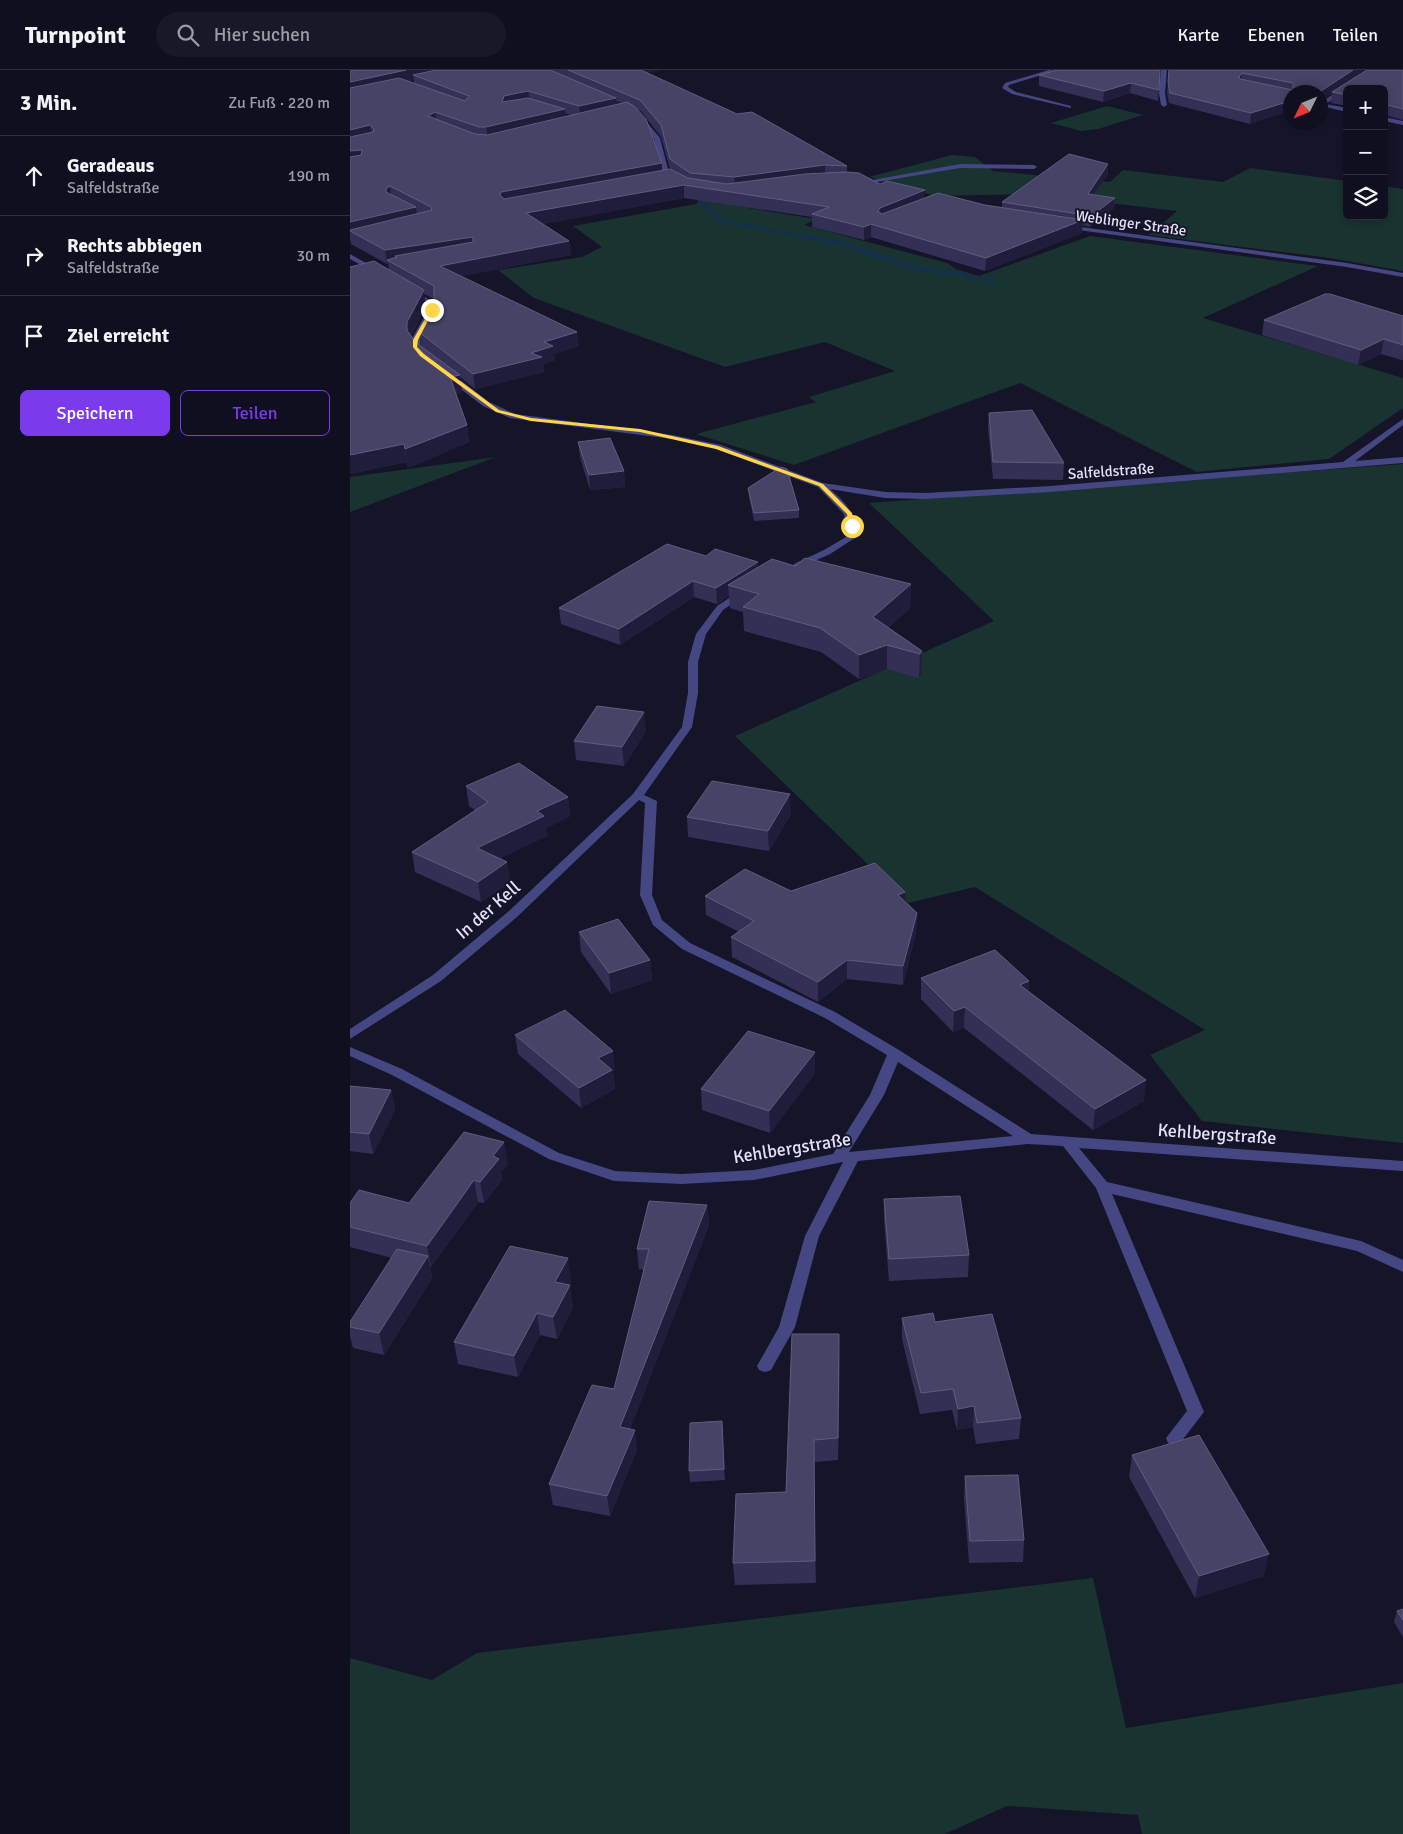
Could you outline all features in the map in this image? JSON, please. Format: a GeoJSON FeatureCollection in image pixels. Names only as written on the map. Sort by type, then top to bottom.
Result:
{"type":"FeatureCollection","features":[{"type":"Feature","properties":{"kind":"street"},"geometry":{"type":"LineString","coordinates":[[1054,70],[1007,84],[1005,88],[1014,93],[1069,107]]}},
{"type":"Feature","properties":{"kind":"street"},"geometry":{"type":"LineString","coordinates":[[1164,70],[1162,93],[1164,105]]}},
{"type":"Feature","properties":{"kind":"street"},"geometry":{"type":"LineString","coordinates":[[1328,100],[1343,91]]}},
{"type":"Feature","properties":{"kind":"street"},"geometry":{"type":"LineString","coordinates":[[1328,106],[1343,109]]}},
{"type":"Feature","properties":{"kind":"street"},"geometry":{"type":"LineString","coordinates":[[628,110],[638,114],[657,138],[666,174],[680,183]]}},
{"type":"Feature","properties":{"kind":"street"},"geometry":{"type":"LineString","coordinates":[[1388,120],[1403,123]]}},
{"type":"Feature","properties":{"kind":"street"},"geometry":{"type":"LineString","coordinates":[[865,182],[960,166],[1034,167]]}},
{"type":"Feature","properties":{"kind":"street"},"geometry":{"type":"LineString","coordinates":[[662,180],[672,178]]}},
{"type":"Feature","properties":{"kind":"street"},"geometry":{"type":"LineString","coordinates":[[857,182],[893,186]]}},
{"type":"Feature","properties":{"kind":"street","name":"Weblinger Straße"},"geometry":{"type":"LineString","coordinates":[[1060,226],[1403,274]]}},
{"type":"Feature","properties":{"kind":"street"},"geometry":{"type":"LineString","coordinates":[[350,256],[375,270],[384,272]]}},
{"type":"Feature","properties":{"kind":"street","name":"Salfeldstraße"},"geometry":{"type":"LineString","coordinates":[[400,284],[432,304],[432,310],[415,340],[415,347],[486,404],[514,416],[672,436],[718,447],[821,485],[877,494],[925,496],[1134,483],[1403,460]]}},
{"type":"Feature","properties":{"kind":"street"},"geometry":{"type":"LineString","coordinates":[[1345,465],[1403,420]]}},
{"type":"Feature","properties":{"kind":"street","name":"Salfeldstraße"},"geometry":{"type":"LineString","coordinates":[[782,572],[827,552],[850,538],[852,526],[850,514],[821,485]]}},
{"type":"Feature","properties":{"kind":"street","name":"In der Kell"},"geometry":{"type":"LineString","coordinates":[[350,1035],[437,978],[513,914],[637,796],[688,727],[693,693],[693,662],[701,634],[720,608],[756,585]]}},
{"type":"Feature","properties":{"kind":"street","name":"Kehlbergstraße"},"geometry":{"type":"LineString","coordinates":[[637,796],[651,801],[646,895],[658,922],[686,946],[830,1015],[894,1053],[1028,1139]]}},
{"type":"Feature","properties":{"kind":"street","name":"Kehlbergstraße"},"geometry":{"type":"LineString","coordinates":[[350,1051],[397,1072],[554,1156],[614,1176],[682,1179],[754,1176],[846,1157],[1028,1139],[1403,1166]]}},
{"type":"Feature","properties":{"kind":"street"},"geometry":{"type":"LineString","coordinates":[[765,1366],[787,1326],[812,1236],[846,1157],[889,1072],[894,1053]]}},
{"type":"Feature","properties":{"kind":"street"},"geometry":{"type":"LineString","coordinates":[[1067,1142],[1102,1186],[1196,1412],[1174,1438]]}},
{"type":"Feature","properties":{"kind":"street"},"geometry":{"type":"LineString","coordinates":[[1102,1186],[1361,1246],[1403,1266]]}},
{"type":"Feature","properties":{"kind":"green space"},"geometry":{"type":"Polygon","coordinates":[[[1107,106],[1143,115],[1098,129],[1081,131],[1051,123],[1107,106]]]}},
{"type":"Feature","properties":{"kind":"green space"},"geometry":{"type":"Polygon","coordinates":[[[952,155],[975,157],[993,171],[1110,182],[1123,170],[1223,182],[1250,168],[1343,180],[1343,220],[1388,220],[1388,187],[1403,189],[1403,271],[1330,258],[1149,235],[1177,211],[1032,194],[935,196],[869,177],[952,155]]]}},
{"type":"Feature","properties":{"kind":"green space"},"geometry":{"type":"Polygon","coordinates":[[[707,195],[731,196],[748,208],[816,219],[804,225],[947,263],[956,269],[979,276],[1090,236],[1318,266],[1203,318],[1403,378],[1403,408],[1329,459],[1197,472],[1020,383],[794,465],[696,434],[816,402],[809,397],[895,371],[825,342],[725,367],[534,298],[498,270],[582,257],[602,247],[573,226],[696,204],[707,195]]]}},
{"type":"Feature","properties":{"kind":"green space"},"geometry":{"type":"Polygon","coordinates":[[[496,457],[350,512],[350,477],[496,457]]]}},
{"type":"Feature","properties":{"kind":"green space"},"geometry":{"type":"Polygon","coordinates":[[[1403,464],[1403,1143],[1202,1121],[1150,1055],[1205,1030],[975,887],[908,903],[735,736],[994,621],[869,503],[1403,464]]]}},
{"type":"Feature","properties":{"kind":"green space"},"geometry":{"type":"Polygon","coordinates":[[[1093,1578],[1126,1728],[1403,1683],[1403,1834],[1142,1834],[1138,1815],[1007,1806],[945,1834],[350,1834],[350,1658],[432,1680],[477,1653],[1093,1578]]]}},
{"type":"Feature","properties":{"kind":"building"},"geometry":{"type":"Polygon","coordinates":[[[350,70],[406,70],[350,82],[350,70]]]}},
{"type":"Feature","properties":{"kind":"building"},"geometry":{"type":"Polygon","coordinates":[[[436,70],[550,70],[616,98],[579,106],[528,91],[504,96],[502,102],[528,98],[565,109],[486,127],[479,127],[435,112],[428,116],[475,134],[487,135],[627,102],[634,106],[646,119],[662,163],[501,192],[500,195],[504,199],[670,169],[688,178],[727,184],[805,174],[846,172],[859,173],[880,184],[887,181],[925,190],[880,208],[878,211],[882,214],[938,193],[985,205],[1083,220],[986,258],[871,224],[864,227],[812,214],[829,207],[684,185],[526,213],[569,241],[440,266],[577,332],[544,342],[553,346],[531,353],[542,357],[473,374],[419,332],[434,300],[434,286],[387,260],[397,257],[395,256],[473,242],[473,237],[385,250],[350,231],[432,210],[431,207],[390,186],[386,189],[386,192],[416,207],[350,222],[350,157],[361,155],[362,150],[350,151],[350,137],[373,132],[374,129],[370,125],[350,130],[350,88],[399,78],[465,101],[469,96],[413,75],[436,70]]]}},
{"type":"Feature","properties":{"kind":"building"},"geometry":{"type":"Polygon","coordinates":[[[568,70],[641,70],[737,114],[752,112],[847,166],[825,165],[734,177],[690,173],[670,159],[661,125],[640,100],[568,70]]]}},
{"type":"Feature","properties":{"kind":"building"},"geometry":{"type":"Polygon","coordinates":[[[1058,70],[1160,70],[1159,90],[1131,83],[1104,91],[1039,75],[1058,70]]]}},
{"type":"Feature","properties":{"kind":"building"},"geometry":{"type":"Polygon","coordinates":[[[1169,70],[1353,70],[1328,86],[1293,85],[1293,83],[1242,73],[1239,77],[1240,79],[1283,88],[1283,103],[1251,113],[1170,93],[1168,82],[1169,70]]]}},
{"type":"Feature","properties":{"kind":"building"},"geometry":{"type":"Polygon","coordinates":[[[1367,70],[1403,70],[1403,109],[1388,105],[1388,85],[1343,85],[1367,70]]]}},
{"type":"Feature","properties":{"kind":"building"},"geometry":{"type":"Polygon","coordinates":[[[1343,85],[1343,94],[1332,92],[1343,85]]]}},
{"type":"Feature","properties":{"kind":"building"},"geometry":{"type":"Polygon","coordinates":[[[1069,154],[1108,164],[1088,194],[1115,198],[1091,216],[1002,202],[1069,154]]]}},
{"type":"Feature","properties":{"kind":"building"},"geometry":{"type":"Polygon","coordinates":[[[374,261],[424,290],[407,322],[407,330],[415,342],[460,375],[450,377],[467,425],[405,449],[404,444],[350,455],[350,267],[374,261]]]}},
{"type":"Feature","properties":{"kind":"building"},"geometry":{"type":"Polygon","coordinates":[[[1325,294],[1403,316],[1403,345],[1384,339],[1361,350],[1264,320],[1325,294]]]}},
{"type":"Feature","properties":{"kind":"building"},"geometry":{"type":"Polygon","coordinates":[[[1032,410],[1064,463],[993,462],[989,413],[1032,410]]]}},
{"type":"Feature","properties":{"kind":"building"},"geometry":{"type":"Polygon","coordinates":[[[610,438],[624,471],[589,475],[578,442],[610,438]]]}},
{"type":"Feature","properties":{"kind":"building"},"geometry":{"type":"Polygon","coordinates":[[[781,467],[787,469],[799,510],[754,513],[748,488],[781,467]]]}},
{"type":"Feature","properties":{"kind":"building"},"geometry":{"type":"Polygon","coordinates":[[[667,544],[706,556],[715,549],[758,562],[716,588],[693,581],[619,629],[559,608],[667,544]]]}},
{"type":"Feature","properties":{"kind":"building"},"geometry":{"type":"Polygon","coordinates":[[[805,558],[911,584],[873,617],[922,651],[920,654],[887,645],[859,655],[820,628],[743,607],[759,594],[728,585],[772,559],[795,566],[805,558]]]}},
{"type":"Feature","properties":{"kind":"building"},"geometry":{"type":"Polygon","coordinates":[[[597,706],[644,712],[622,747],[574,741],[597,706]]]}},
{"type":"Feature","properties":{"kind":"building"},"geometry":{"type":"Polygon","coordinates":[[[519,763],[568,797],[537,811],[544,816],[477,848],[507,862],[478,882],[412,852],[488,802],[466,786],[519,763]]]}},
{"type":"Feature","properties":{"kind":"building"},"geometry":{"type":"Polygon","coordinates":[[[712,781],[790,794],[768,831],[687,817],[712,781]]]}},
{"type":"Feature","properties":{"kind":"building"},"geometry":{"type":"Polygon","coordinates":[[[875,863],[905,892],[898,895],[917,913],[903,966],[847,960],[818,982],[731,937],[754,921],[705,896],[745,869],[791,891],[875,863]]]}},
{"type":"Feature","properties":{"kind":"building"},"geometry":{"type":"Polygon","coordinates":[[[618,919],[650,960],[609,973],[579,932],[618,919]]]}},
{"type":"Feature","properties":{"kind":"building"},"geometry":{"type":"Polygon","coordinates":[[[995,950],[1029,981],[1020,985],[1146,1080],[1095,1109],[965,1007],[954,1011],[921,978],[995,950]]]}},
{"type":"Feature","properties":{"kind":"building"},"geometry":{"type":"Polygon","coordinates":[[[565,1010],[613,1051],[598,1058],[612,1070],[579,1088],[515,1035],[565,1010]]]}},
{"type":"Feature","properties":{"kind":"building"},"geometry":{"type":"Polygon","coordinates":[[[748,1031],[815,1052],[769,1111],[701,1089],[748,1031]]]}},
{"type":"Feature","properties":{"kind":"building"},"geometry":{"type":"Polygon","coordinates":[[[350,1086],[391,1090],[369,1134],[350,1132],[350,1086]]]}},
{"type":"Feature","properties":{"kind":"building"},"geometry":{"type":"Polygon","coordinates":[[[464,1132],[504,1142],[493,1156],[499,1159],[480,1182],[474,1180],[427,1246],[350,1227],[350,1203],[359,1190],[409,1203],[464,1132]]]}},
{"type":"Feature","properties":{"kind":"building"},"geometry":{"type":"Polygon","coordinates":[[[960,1196],[969,1255],[889,1259],[884,1199],[960,1196]]]}},
{"type":"Feature","properties":{"kind":"building"},"geometry":{"type":"Polygon","coordinates":[[[649,1201],[707,1205],[620,1427],[635,1430],[607,1496],[549,1484],[592,1385],[614,1389],[649,1249],[637,1249],[649,1201]]]}},
{"type":"Feature","properties":{"kind":"building"},"geometry":{"type":"Polygon","coordinates":[[[510,1246],[568,1258],[555,1282],[570,1285],[553,1317],[537,1313],[514,1356],[454,1342],[510,1246]]]}},
{"type":"Feature","properties":{"kind":"building"},"geometry":{"type":"Polygon","coordinates":[[[397,1249],[428,1256],[379,1333],[350,1327],[350,1322],[397,1249]]]}},
{"type":"Feature","properties":{"kind":"building"},"geometry":{"type":"Polygon","coordinates":[[[933,1313],[935,1322],[992,1314],[1021,1418],[977,1423],[974,1406],[958,1409],[953,1389],[921,1393],[902,1318],[933,1313]]]}},
{"type":"Feature","properties":{"kind":"building"},"geometry":{"type":"Polygon","coordinates":[[[792,1334],[839,1334],[838,1438],[814,1440],[815,1561],[733,1563],[736,1494],[786,1492],[792,1334]]]}},
{"type":"Feature","properties":{"kind":"building"},"geometry":{"type":"Polygon","coordinates":[[[722,1421],[724,1469],[689,1471],[690,1423],[722,1421]]]}},
{"type":"Feature","properties":{"kind":"building"},"geometry":{"type":"Polygon","coordinates":[[[1199,1435],[1269,1554],[1199,1576],[1132,1455],[1199,1435]]]}},
{"type":"Feature","properties":{"kind":"building"},"geometry":{"type":"Polygon","coordinates":[[[1018,1475],[1024,1540],[970,1541],[965,1476],[1018,1475]]]}},
{"type":"Feature","properties":{"kind":"building"},"geometry":{"type":"Polygon","coordinates":[[[1403,1609],[1403,1620],[1397,1611],[1403,1609]]]}},
{"type":"Feature","properties":{"kind":"waterway"},"geometry":{"type":"LineString","coordinates":[[692,192],[712,213],[726,222],[841,243],[918,269],[963,274],[993,281]]}},
{"type":"Feature","properties":{"kind":"route"},"geometry":{"type":"LineString","coordinates":[[432,310],[415,340],[415,347],[422,355],[498,411],[531,419],[672,436],[718,447],[821,485],[850,514],[852,526]]}}]}
